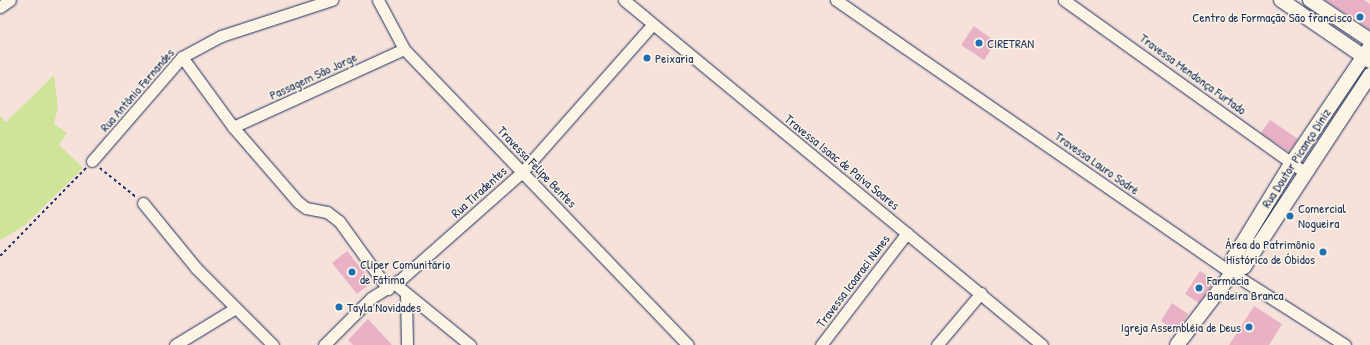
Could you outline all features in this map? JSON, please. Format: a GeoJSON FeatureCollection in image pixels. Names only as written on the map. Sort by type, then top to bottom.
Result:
{"type":"FeatureCollection","features":[{"type":"Feature","properties":{"kind":"street"},"geometry":{"type":"LineString","coordinates":[[0,7],[10,0]]}},
{"type":"Feature","properties":{"kind":"street","name":"Rua Antônio Fernandes"},"geometry":{"type":"LineString","coordinates":[[92,161],[182,57],[221,36],[332,0]]}},
{"type":"Feature","properties":{"kind":"street","name":"Travessa Felipe Bentes"},"geometry":{"type":"LineString","coordinates":[[378,0],[404,49],[688,345]]}},
{"type":"Feature","properties":{"kind":"street","name":"Travessa Isaac de Paiva Soares"},"geometry":{"type":"LineString","coordinates":[[624,0],[637,5],[652,25],[981,293],[1042,345]]}},
{"type":"Feature","properties":{"kind":"street","name":"Travessa Lauro Sodré"},"geometry":{"type":"LineString","coordinates":[[836,0],[1232,273],[1345,345]]}},
{"type":"Feature","properties":{"kind":"street","name":"Travessa Mendonça Furtado"},"geometry":{"type":"LineString","coordinates":[[1064,0],[1208,100],[1291,164],[1304,172]]}},
{"type":"Feature","properties":{"kind":"street"},"geometry":{"type":"LineString","coordinates":[[1281,0],[1368,54]]}},
{"type":"Feature","properties":{"kind":"street"},"geometry":{"type":"LineString","coordinates":[[1310,0],[1370,40]]}},
{"type":"Feature","properties":{"kind":"street","name":"Rua Tiradentes"},"geometry":{"type":"LineString","coordinates":[[324,345],[371,298],[391,286],[522,172],[652,25]]}},
{"type":"Feature","properties":{"kind":"street","name":"Passagem São Jorge"},"geometry":{"type":"LineString","coordinates":[[233,127],[404,49]]}},
{"type":"Feature","properties":{"kind":"street","name":"Rua Doutor Picanço Diniz"},"geometry":{"type":"LineString","coordinates":[[1232,273],[1233,259],[1291,164],[1368,54]]}},
{"type":"Feature","properties":{"kind":"street"},"geometry":{"type":"LineString","coordinates":[[182,57],[233,127],[303,207],[327,212],[348,230],[391,286],[470,345]]}},
{"type":"Feature","properties":{"kind":"street","name":"Rua Doutor Picanço Diniz"},"geometry":{"type":"LineString","coordinates":[[1177,345],[1232,273],[1244,267],[1304,172],[1370,75]]}},
{"type":"Feature","properties":{"kind":"street"},"geometry":{"type":"LineString","coordinates":[[143,203],[234,309],[273,345]]}},
{"type":"Feature","properties":{"kind":"street","name":"Travessa Icoaraci Nunes"},"geometry":{"type":"LineString","coordinates":[[821,345],[907,233]]}},
{"type":"Feature","properties":{"kind":"street"},"geometry":{"type":"LineString","coordinates":[[937,345],[981,293]]}},
{"type":"Feature","properties":{"kind":"street"},"geometry":{"type":"LineString","coordinates":[[406,296],[407,345]]}},
{"type":"Feature","properties":{"kind":"street"},"geometry":{"type":"LineString","coordinates":[[175,345],[234,309]]}},
{"type":"Feature","properties":{"kind":"path"},"geometry":{"type":"LineString","coordinates":[[0,256],[92,161],[143,203]]}},
{"type":"Feature","properties":{"kind":"green space"},"geometry":{"type":"Polygon","coordinates":[[[54,75],[58,107],[54,124],[67,133],[59,145],[83,168],[24,226],[0,240],[0,116],[6,122],[54,75]]]}},
{"type":"Feature","properties":{"kind":"building","name":"Centro de Formação São francisco"},"geometry":{"type":"Polygon","coordinates":[[[1325,0],[1364,0],[1370,4],[1370,30],[1325,0]]]}},
{"type":"Feature","properties":{"kind":"building","name":"CIRETRAN"},"geometry":{"type":"Polygon","coordinates":[[[974,26],[996,42],[984,60],[961,45],[974,26]]]}},
{"type":"Feature","properties":{"kind":"building"},"geometry":{"type":"Polygon","coordinates":[[[1270,120],[1298,139],[1289,152],[1261,133],[1270,120]]]}},
{"type":"Feature","properties":{"kind":"building","name":"Clíper Comunitário de Fátima"},"geometry":{"type":"Polygon","coordinates":[[[347,251],[372,282],[357,294],[332,263],[347,251]]]}},
{"type":"Feature","properties":{"kind":"building"},"geometry":{"type":"Polygon","coordinates":[[[1200,271],[1215,281],[1199,303],[1185,294],[1200,271]]]}},
{"type":"Feature","properties":{"kind":"building"},"geometry":{"type":"Polygon","coordinates":[[[1172,303],[1188,314],[1177,332],[1161,321],[1172,303]]]}},
{"type":"Feature","properties":{"kind":"building","name":"Igreja Assembléia de Deus"},"geometry":{"type":"Polygon","coordinates":[[[1254,306],[1282,324],[1269,345],[1229,345],[1254,306]]]}},
{"type":"Feature","properties":{"kind":"building"},"geometry":{"type":"Polygon","coordinates":[[[368,319],[392,345],[353,345],[348,340],[368,319]]]}},
{"type":"Feature","properties":{"kind":"place","name":"Centro de Formação São francisco"},"geometry":{"type":"Point","coordinates":[1360,17]}},
{"type":"Feature","properties":{"kind":"place","name":"CIRETRAN"},"geometry":{"type":"Point","coordinates":[979,43]}},
{"type":"Feature","properties":{"kind":"place","name":"Peixaria"},"geometry":{"type":"Point","coordinates":[647,58]}},
{"type":"Feature","properties":{"kind":"place","name":"Comercial Nogueira"},"geometry":{"type":"Point","coordinates":[1290,216]}},
{"type":"Feature","properties":{"kind":"place","name":"Área do Patrimônio Histórico de Óbidos"},"geometry":{"type":"Point","coordinates":[1323,252]}},
{"type":"Feature","properties":{"kind":"place","name":"Clíper Comunitário de Fátima"},"geometry":{"type":"Point","coordinates":[352,272]}},
{"type":"Feature","properties":{"kind":"place","name":"Farmácia Bandeira Branca"},"geometry":{"type":"Point","coordinates":[1199,288]}},
{"type":"Feature","properties":{"kind":"place","name":"Tayla Novidades"},"geometry":{"type":"Point","coordinates":[339,307]}},
{"type":"Feature","properties":{"kind":"place","name":"Igreja Assembléia de Deus"},"geometry":{"type":"Point","coordinates":[1249,327]}}]}
